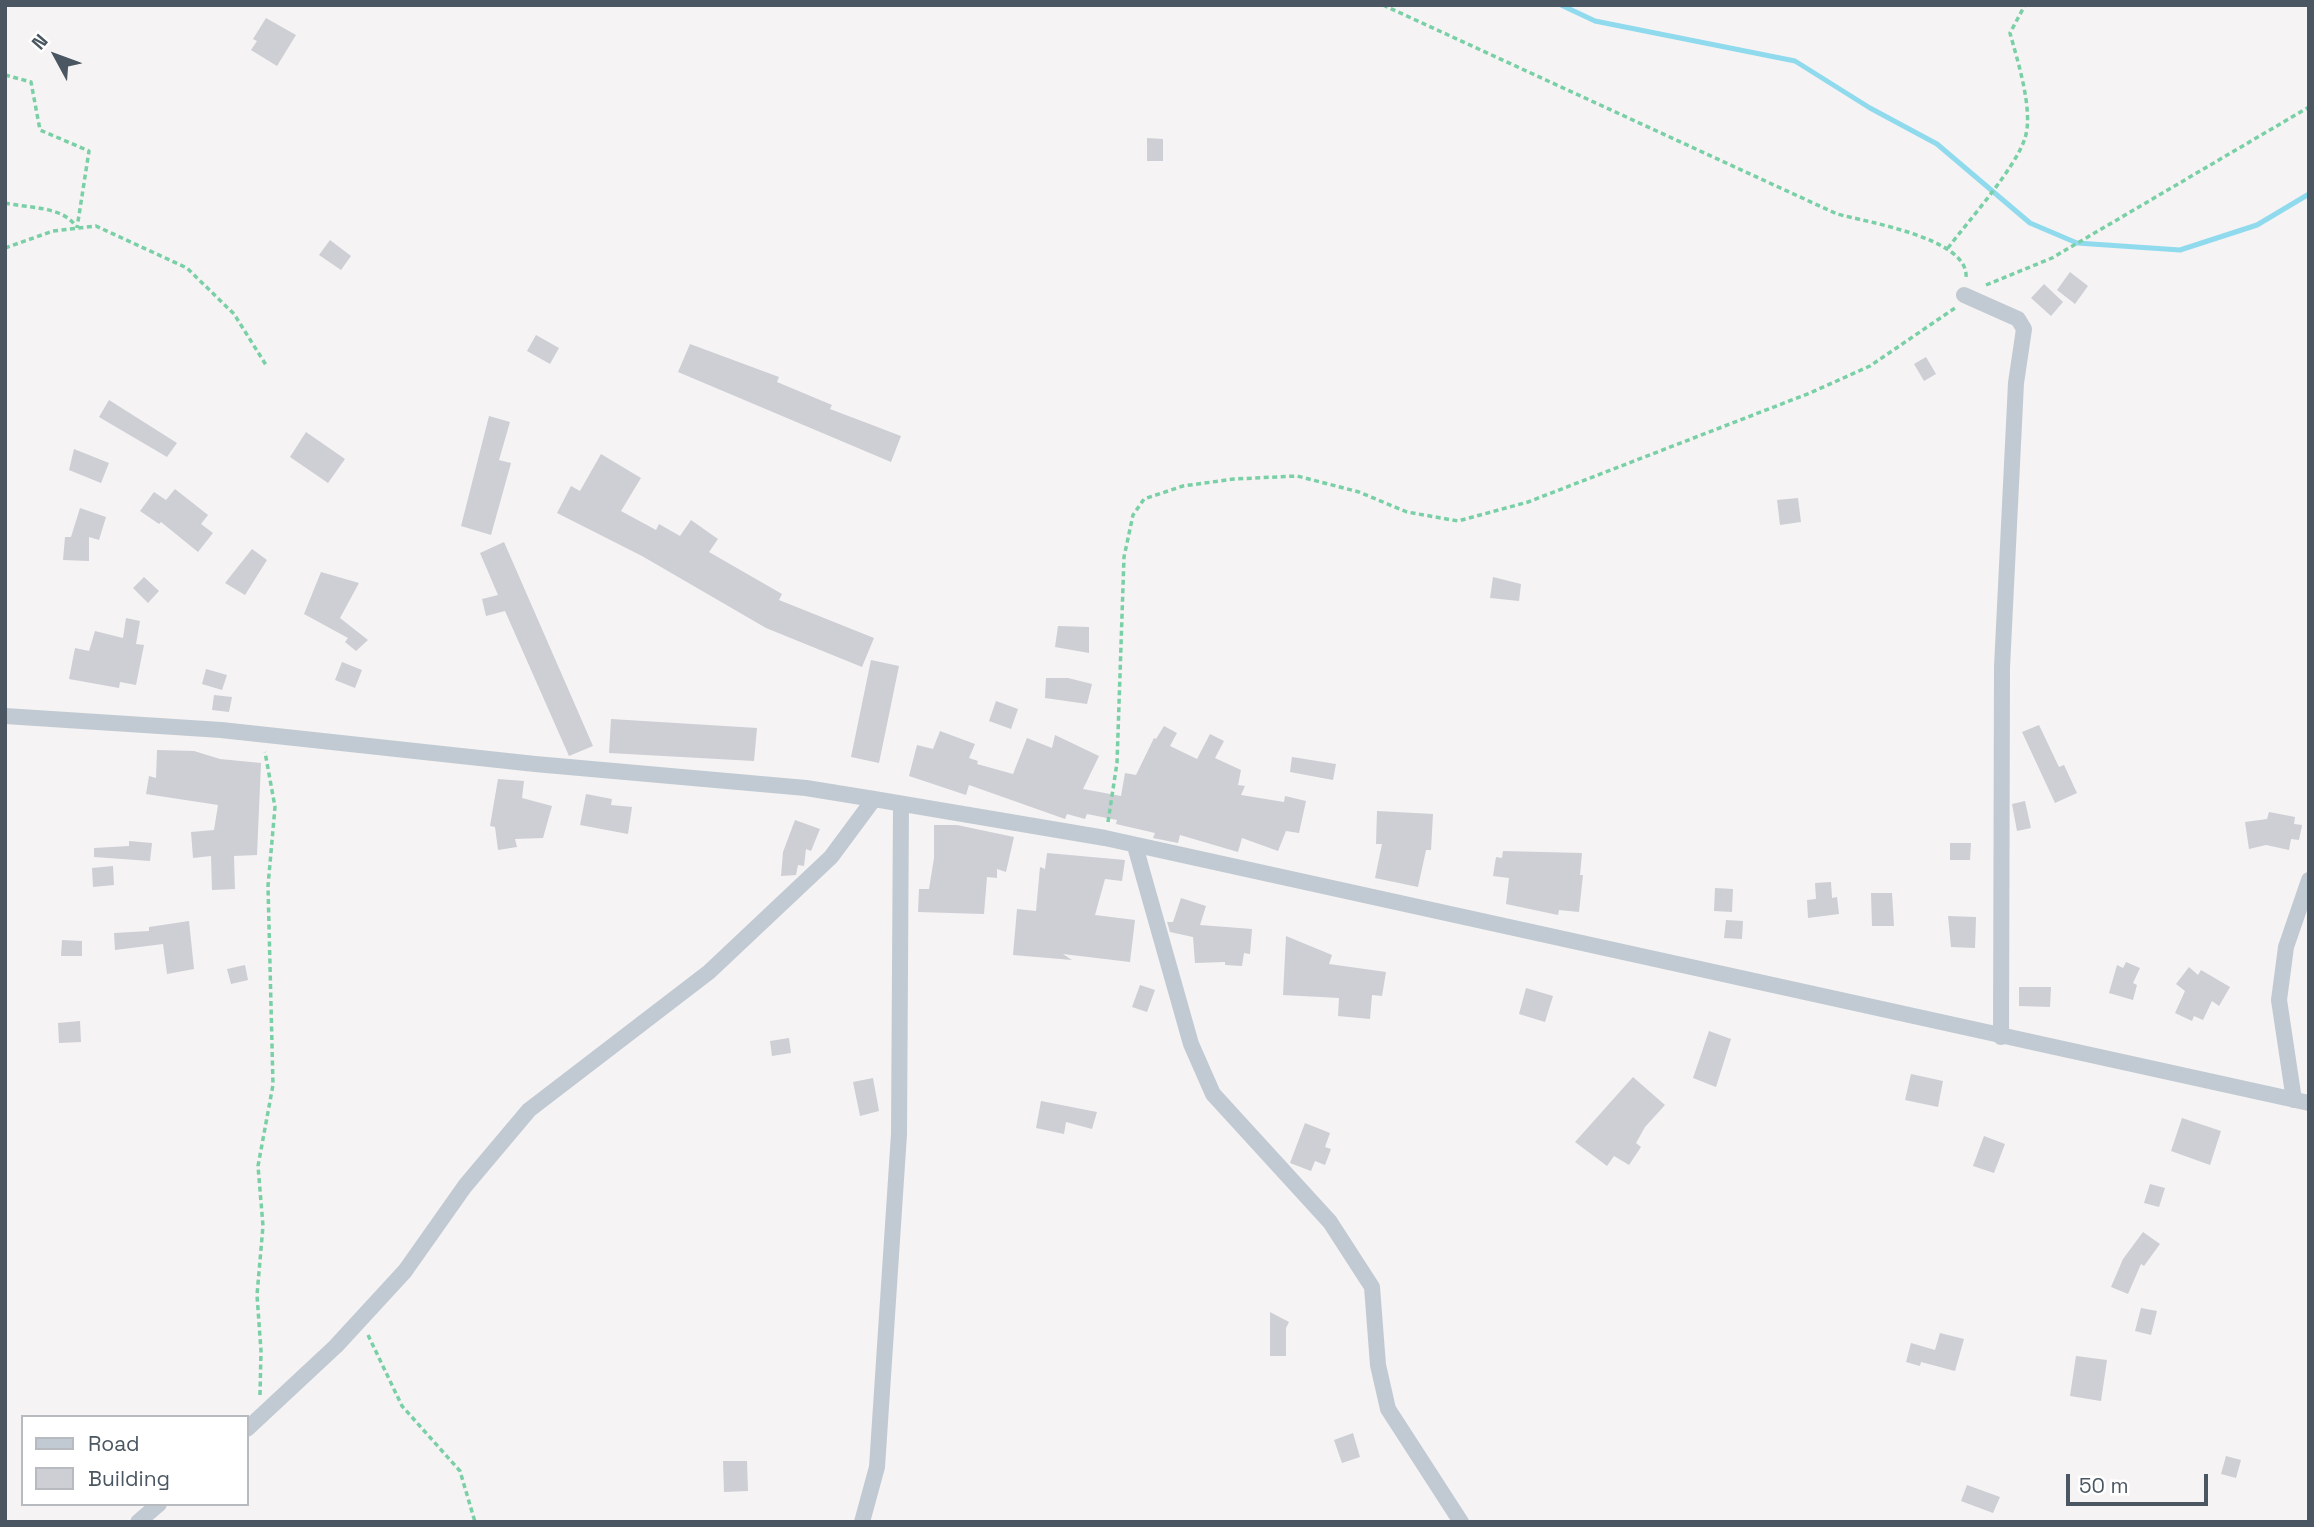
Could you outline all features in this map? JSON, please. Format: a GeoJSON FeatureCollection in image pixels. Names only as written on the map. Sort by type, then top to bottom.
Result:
{"type":"FeatureCollection","features":[{"type":"Feature","properties":{"kind":"street"},"geometry":{"type":"LineString","coordinates":[[1964,295],[2011,315],[2018,319],[2024,329],[2016,383],[2002,667],[2001,1037]]}},
{"type":"Feature","properties":{"kind":"street"},"geometry":{"type":"LineString","coordinates":[[5,716],[257,734],[535,764],[806,788],[874,799],[1105,838],[2301,1101],[2279,1000],[2286,947],[2309,880]]}},
{"type":"Feature","properties":{"kind":"street"},"geometry":{"type":"LineString","coordinates":[[253,1423],[360,1319],[405,1271],[466,1186],[529,1110],[709,972],[831,856],[874,799]]}},
{"type":"Feature","properties":{"kind":"street"},"geometry":{"type":"LineString","coordinates":[[862,1522],[877,1467],[899,1134],[901,804]]}},
{"type":"Feature","properties":{"kind":"street"},"geometry":{"type":"LineString","coordinates":[[1135,846],[1191,1044],[1213,1094],[1329,1222],[1372,1287],[1378,1365],[1388,1409],[1461,1522]]}},
{"type":"Feature","properties":{"kind":"street"},"geometry":{"type":"LineString","coordinates":[[138,1522],[157,1506]]}},
{"type":"Feature","properties":{"kind":"path"},"geometry":{"type":"LineString","coordinates":[[1384,5],[1837,214],[1914,234],[1948,248],[1966,273],[1964,295]]}},
{"type":"Feature","properties":{"kind":"path"},"geometry":{"type":"LineString","coordinates":[[1948,248],[1998,182],[2026,137],[2025,86],[2010,33],[2025,5]]}},
{"type":"Feature","properties":{"kind":"path"},"geometry":{"type":"LineString","coordinates":[[5,75],[31,82],[40,130],[89,151],[76,228]]}},
{"type":"Feature","properties":{"kind":"path"},"geometry":{"type":"LineString","coordinates":[[1105,838],[1117,763],[1124,557],[1133,515],[1144,499],[1183,486],[1234,479],[1297,476],[1359,492],[1407,512],[1458,521],[1528,502],[1810,393],[1870,366],[1909,342],[1955,307],[1964,295],[2052,258],[2309,107]]}},
{"type":"Feature","properties":{"kind":"path"},"geometry":{"type":"LineString","coordinates":[[5,203],[61,212],[71,219],[76,228]]}},
{"type":"Feature","properties":{"kind":"path"},"geometry":{"type":"LineString","coordinates":[[5,248],[52,231],[96,226],[187,268],[233,314],[266,365]]}},
{"type":"Feature","properties":{"kind":"path"},"geometry":{"type":"LineString","coordinates":[[253,1423],[261,1352],[257,1295],[263,1226],[258,1166],[273,1084],[268,886],[275,807],[267,756],[257,734]]}},
{"type":"Feature","properties":{"kind":"path"},"geometry":{"type":"LineString","coordinates":[[360,1319],[402,1406],[460,1471],[475,1522]]}},
{"type":"Feature","properties":{"kind":"building"},"geometry":{"type":"Polygon","coordinates":[[[266,18],[296,35],[277,66],[251,50],[257,41],[253,39],[266,18]]]}},
{"type":"Feature","properties":{"kind":"building"},"geometry":{"type":"Polygon","coordinates":[[[1147,138],[1163,139],[1163,161],[1147,161],[1147,138]]]}},
{"type":"Feature","properties":{"kind":"building"},"geometry":{"type":"Polygon","coordinates":[[[330,240],[351,256],[341,270],[319,255],[330,240]]]}},
{"type":"Feature","properties":{"kind":"building"},"geometry":{"type":"Polygon","coordinates":[[[2070,272],[2088,286],[2075,304],[2057,290],[2070,272]]]}},
{"type":"Feature","properties":{"kind":"building"},"geometry":{"type":"Polygon","coordinates":[[[2044,284],[2063,302],[2051,316],[2031,298],[2044,284]]]}},
{"type":"Feature","properties":{"kind":"building"},"geometry":{"type":"Polygon","coordinates":[[[536,335],[559,348],[550,364],[527,351],[536,335]]]}},
{"type":"Feature","properties":{"kind":"building"},"geometry":{"type":"Polygon","coordinates":[[[690,344],[779,377],[777,382],[832,405],[830,409],[901,436],[891,462],[678,372],[690,344]]]}},
{"type":"Feature","properties":{"kind":"building"},"geometry":{"type":"Polygon","coordinates":[[[1926,357],[1936,374],[1924,381],[1914,364],[1926,357]]]}},
{"type":"Feature","properties":{"kind":"building"},"geometry":{"type":"Polygon","coordinates":[[[109,400],[177,443],[167,457],[99,417],[109,400]]]}},
{"type":"Feature","properties":{"kind":"building"},"geometry":{"type":"Polygon","coordinates":[[[489,416],[510,422],[499,460],[511,463],[491,535],[461,526],[489,416]]]}},
{"type":"Feature","properties":{"kind":"building"},"geometry":{"type":"Polygon","coordinates":[[[306,432],[345,459],[328,483],[290,457],[306,432]]]}},
{"type":"Feature","properties":{"kind":"building"},"geometry":{"type":"Polygon","coordinates":[[[74,449],[109,463],[101,483],[69,470],[74,449]]]}},
{"type":"Feature","properties":{"kind":"building"},"geometry":{"type":"Polygon","coordinates":[[[601,454],[641,478],[621,511],[656,530],[659,524],[680,536],[691,520],[718,539],[709,552],[782,594],[779,600],[874,638],[862,667],[766,628],[642,556],[557,513],[571,486],[580,491],[601,454]]]}},
{"type":"Feature","properties":{"kind":"building"},"geometry":{"type":"Polygon","coordinates":[[[175,489],[208,515],[201,524],[213,533],[198,552],[161,522],[159,524],[140,511],[154,492],[166,500],[175,489]]]}},
{"type":"Feature","properties":{"kind":"building"},"geometry":{"type":"Polygon","coordinates":[[[1798,498],[1801,522],[1780,525],[1777,500],[1798,498]]]}},
{"type":"Feature","properties":{"kind":"building"},"geometry":{"type":"Polygon","coordinates":[[[80,508],[106,517],[99,540],[89,537],[89,561],[63,560],[65,537],[71,537],[80,508]]]}},
{"type":"Feature","properties":{"kind":"building"},"geometry":{"type":"Polygon","coordinates":[[[504,542],[593,746],[569,756],[505,611],[486,616],[482,599],[498,595],[480,553],[504,542]]]}},
{"type":"Feature","properties":{"kind":"building"},"geometry":{"type":"Polygon","coordinates":[[[252,549],[267,560],[245,595],[225,583],[252,549]]]}},
{"type":"Feature","properties":{"kind":"building"},"geometry":{"type":"Polygon","coordinates":[[[321,572],[359,583],[340,618],[368,640],[356,651],[345,642],[348,638],[304,614],[321,572]]]}},
{"type":"Feature","properties":{"kind":"building"},"geometry":{"type":"Polygon","coordinates":[[[144,577],[159,591],[148,603],[133,588],[144,577]]]}},
{"type":"Feature","properties":{"kind":"building"},"geometry":{"type":"Polygon","coordinates":[[[1493,577],[1521,584],[1519,601],[1490,598],[1493,577]]]}},
{"type":"Feature","properties":{"kind":"building"},"geometry":{"type":"Polygon","coordinates":[[[126,618],[140,621],[136,644],[144,645],[136,685],[120,682],[119,688],[69,679],[75,648],[89,651],[95,631],[123,638],[126,618]]]}},
{"type":"Feature","properties":{"kind":"building"},"geometry":{"type":"Polygon","coordinates":[[[1058,626],[1089,627],[1089,653],[1055,647],[1058,626]]]}},
{"type":"Feature","properties":{"kind":"building"},"geometry":{"type":"Polygon","coordinates":[[[871,660],[899,666],[879,763],[851,757],[871,660]]]}},
{"type":"Feature","properties":{"kind":"building"},"geometry":{"type":"Polygon","coordinates":[[[342,662],[362,670],[355,688],[335,680],[342,662]]]}},
{"type":"Feature","properties":{"kind":"building"},"geometry":{"type":"Polygon","coordinates":[[[206,669],[227,675],[222,690],[202,684],[206,669]]]}},
{"type":"Feature","properties":{"kind":"building"},"geometry":{"type":"Polygon","coordinates":[[[1046,678],[1068,678],[1092,684],[1087,704],[1045,698],[1046,678]]]}},
{"type":"Feature","properties":{"kind":"building"},"geometry":{"type":"Polygon","coordinates":[[[214,695],[232,697],[229,712],[212,710],[214,695]]]}},
{"type":"Feature","properties":{"kind":"building"},"geometry":{"type":"Polygon","coordinates":[[[996,701],[1018,709],[1011,729],[989,721],[996,701]]]}},
{"type":"Feature","properties":{"kind":"building"},"geometry":{"type":"Polygon","coordinates":[[[611,719],[757,728],[754,761],[609,753],[611,719]]]}},
{"type":"Feature","properties":{"kind":"building"},"geometry":{"type":"Polygon","coordinates":[[[2039,725],[2059,767],[2064,765],[2077,793],[2055,803],[2022,732],[2039,725]]]}},
{"type":"Feature","properties":{"kind":"building"},"geometry":{"type":"Polygon","coordinates":[[[1164,726],[1177,733],[1170,746],[1197,759],[1210,734],[1224,741],[1215,758],[1241,770],[1238,785],[1245,786],[1241,795],[1284,802],[1285,796],[1306,801],[1299,833],[1286,831],[1278,851],[1242,838],[1238,852],[1180,835],[1178,843],[1153,838],[1155,833],[1116,824],[1117,820],[1087,814],[1085,819],[1067,814],[1065,819],[969,785],[966,795],[909,776],[917,745],[933,749],[940,731],[975,744],[969,758],[978,761],[977,764],[1013,774],[1027,738],[1052,748],[1055,735],[1099,756],[1083,789],[1121,796],[1125,773],[1136,775],[1154,738],[1156,739],[1164,726]]]}},
{"type":"Feature","properties":{"kind":"building"},"geometry":{"type":"Polygon","coordinates":[[[157,750],[194,751],[220,759],[261,763],[257,855],[234,856],[235,889],[212,890],[211,856],[193,858],[191,832],[214,830],[218,805],[146,794],[149,776],[156,778],[157,750]]]}},
{"type":"Feature","properties":{"kind":"building"},"geometry":{"type":"Polygon","coordinates":[[[1292,757],[1336,764],[1333,780],[1290,772],[1292,757]]]}},
{"type":"Feature","properties":{"kind":"building"},"geometry":{"type":"Polygon","coordinates":[[[498,779],[524,781],[522,798],[552,806],[543,838],[515,839],[517,847],[498,850],[495,827],[490,826],[498,779]]]}},
{"type":"Feature","properties":{"kind":"building"},"geometry":{"type":"Polygon","coordinates":[[[586,794],[612,799],[611,805],[632,807],[628,834],[580,825],[586,794]]]}},
{"type":"Feature","properties":{"kind":"building"},"geometry":{"type":"Polygon","coordinates":[[[2025,801],[2031,828],[2017,831],[2012,804],[2025,801]]]}},
{"type":"Feature","properties":{"kind":"building"},"geometry":{"type":"Polygon","coordinates":[[[1377,811],[1433,814],[1431,850],[1426,850],[1418,887],[1375,878],[1382,844],[1376,844],[1377,811]]]}},
{"type":"Feature","properties":{"kind":"building"},"geometry":{"type":"Polygon","coordinates":[[[2269,812],[2295,817],[2294,824],[2302,825],[2299,840],[2291,839],[2289,850],[2266,845],[2249,849],[2245,822],[2267,819],[2269,812]]]}},
{"type":"Feature","properties":{"kind":"building"},"geometry":{"type":"Polygon","coordinates":[[[795,820],[820,829],[811,851],[806,849],[804,866],[798,865],[796,875],[781,876],[783,852],[795,820]]]}},
{"type":"Feature","properties":{"kind":"building"},"geometry":{"type":"Polygon","coordinates":[[[934,825],[957,825],[1014,837],[1006,872],[997,869],[997,878],[987,877],[984,914],[918,912],[919,889],[929,889],[934,858],[934,825]]]}},
{"type":"Feature","properties":{"kind":"building"},"geometry":{"type":"Polygon","coordinates":[[[129,841],[152,843],[150,861],[94,857],[94,848],[129,846],[129,841]]]}},
{"type":"Feature","properties":{"kind":"building"},"geometry":{"type":"Polygon","coordinates":[[[1950,843],[1971,843],[1970,860],[1950,860],[1950,843]]]}},
{"type":"Feature","properties":{"kind":"building"},"geometry":{"type":"Polygon","coordinates":[[[1503,851],[1582,853],[1580,875],[1583,875],[1579,912],[1559,910],[1558,915],[1506,904],[1509,878],[1493,876],[1496,857],[1502,858],[1503,851]]]}},
{"type":"Feature","properties":{"kind":"building"},"geometry":{"type":"Polygon","coordinates":[[[1047,853],[1125,860],[1122,881],[1105,879],[1095,915],[1135,920],[1130,962],[1063,954],[1072,960],[1013,955],[1017,909],[1036,911],[1040,867],[1045,869],[1047,853]]]}},
{"type":"Feature","properties":{"kind":"building"},"geometry":{"type":"Polygon","coordinates":[[[113,866],[114,885],[93,887],[92,868],[113,866]]]}},
{"type":"Feature","properties":{"kind":"building"},"geometry":{"type":"Polygon","coordinates":[[[1831,882],[1832,898],[1837,897],[1839,914],[1808,918],[1807,900],[1816,899],[1815,883],[1831,882]]]}},
{"type":"Feature","properties":{"kind":"building"},"geometry":{"type":"Polygon","coordinates":[[[1715,888],[1733,889],[1732,912],[1714,911],[1715,888]]]}},
{"type":"Feature","properties":{"kind":"building"},"geometry":{"type":"Polygon","coordinates":[[[1871,893],[1892,893],[1894,926],[1872,926],[1871,893]]]}},
{"type":"Feature","properties":{"kind":"building"},"geometry":{"type":"Polygon","coordinates":[[[1181,898],[1206,906],[1200,925],[1252,929],[1250,954],[1244,953],[1242,966],[1225,965],[1225,962],[1195,963],[1193,937],[1170,932],[1167,922],[1173,922],[1181,898]]]}},
{"type":"Feature","properties":{"kind":"building"},"geometry":{"type":"Polygon","coordinates":[[[1948,916],[1976,917],[1975,948],[1951,947],[1948,916]]]}},
{"type":"Feature","properties":{"kind":"building"},"geometry":{"type":"Polygon","coordinates":[[[1726,920],[1743,921],[1742,939],[1724,938],[1726,920]]]}},
{"type":"Feature","properties":{"kind":"building"},"geometry":{"type":"Polygon","coordinates":[[[189,921],[194,969],[167,974],[163,944],[115,950],[114,933],[149,931],[149,927],[189,921]]]}},
{"type":"Feature","properties":{"kind":"building"},"geometry":{"type":"Polygon","coordinates":[[[1286,936],[1332,955],[1329,964],[1386,972],[1382,996],[1372,995],[1370,1019],[1338,1016],[1339,998],[1283,995],[1286,936]]]}},
{"type":"Feature","properties":{"kind":"building"},"geometry":{"type":"Polygon","coordinates":[[[62,940],[82,941],[82,956],[61,956],[62,940]]]}},
{"type":"Feature","properties":{"kind":"building"},"geometry":{"type":"Polygon","coordinates":[[[2126,962],[2140,968],[2133,983],[2137,985],[2133,1000],[2109,993],[2117,965],[2123,968],[2126,962]]]}},
{"type":"Feature","properties":{"kind":"building"},"geometry":{"type":"Polygon","coordinates":[[[245,965],[248,980],[231,984],[227,969],[245,965]]]}},
{"type":"Feature","properties":{"kind":"building"},"geometry":{"type":"Polygon","coordinates":[[[2189,967],[2198,975],[2201,970],[2230,987],[2219,1006],[2212,1001],[2203,1020],[2194,1016],[2192,1021],[2175,1013],[2185,991],[2176,984],[2189,967]]]}},
{"type":"Feature","properties":{"kind":"building"},"geometry":{"type":"Polygon","coordinates":[[[1140,985],[1155,990],[1147,1012],[1132,1007],[1140,985]]]}},
{"type":"Feature","properties":{"kind":"building"},"geometry":{"type":"Polygon","coordinates":[[[2019,987],[2051,987],[2050,1007],[2019,1006],[2019,987]]]}},
{"type":"Feature","properties":{"kind":"building"},"geometry":{"type":"Polygon","coordinates":[[[1526,988],[1553,996],[1545,1022],[1519,1014],[1526,988]]]}},
{"type":"Feature","properties":{"kind":"building"},"geometry":{"type":"Polygon","coordinates":[[[80,1021],[81,1042],[59,1043],[58,1023],[80,1021]]]}},
{"type":"Feature","properties":{"kind":"building"},"geometry":{"type":"Polygon","coordinates":[[[1709,1031],[1731,1039],[1716,1087],[1693,1078],[1709,1031]]]}},
{"type":"Feature","properties":{"kind":"building"},"geometry":{"type":"Polygon","coordinates":[[[789,1038],[791,1053],[772,1056],[770,1041],[789,1038]]]}},
{"type":"Feature","properties":{"kind":"building"},"geometry":{"type":"Polygon","coordinates":[[[1911,1074],[1943,1081],[1938,1107],[1905,1100],[1911,1074]]]}},
{"type":"Feature","properties":{"kind":"building"},"geometry":{"type":"Polygon","coordinates":[[[1633,1077],[1665,1105],[1645,1127],[1636,1143],[1641,1147],[1629,1165],[1614,1156],[1607,1166],[1575,1142],[1633,1077]]]}},
{"type":"Feature","properties":{"kind":"building"},"geometry":{"type":"Polygon","coordinates":[[[873,1078],[879,1111],[860,1116],[853,1082],[873,1078]]]}},
{"type":"Feature","properties":{"kind":"building"},"geometry":{"type":"Polygon","coordinates":[[[1041,1101],[1097,1112],[1092,1129],[1066,1122],[1064,1134],[1036,1128],[1041,1101]]]}},
{"type":"Feature","properties":{"kind":"building"},"geometry":{"type":"Polygon","coordinates":[[[2182,1118],[2221,1131],[2210,1165],[2171,1151],[2182,1118]]]}},
{"type":"Feature","properties":{"kind":"building"},"geometry":{"type":"Polygon","coordinates":[[[1305,1123],[1330,1133],[1325,1147],[1331,1149],[1325,1165],[1315,1161],[1311,1171],[1290,1163],[1305,1123]]]}},
{"type":"Feature","properties":{"kind":"building"},"geometry":{"type":"Polygon","coordinates":[[[1984,1136],[2005,1144],[1994,1173],[1973,1166],[1984,1136]]]}},
{"type":"Feature","properties":{"kind":"building"},"geometry":{"type":"Polygon","coordinates":[[[2150,1184],[2165,1188],[2159,1207],[2144,1203],[2150,1184]]]}},
{"type":"Feature","properties":{"kind":"building"},"geometry":{"type":"Polygon","coordinates":[[[2143,1232],[2160,1244],[2144,1266],[2141,1264],[2128,1294],[2111,1287],[2123,1259],[2143,1232]]]}},
{"type":"Feature","properties":{"kind":"building"},"geometry":{"type":"Polygon","coordinates":[[[2141,1308],[2157,1311],[2151,1335],[2135,1331],[2141,1308]]]}},
{"type":"Feature","properties":{"kind":"building"},"geometry":{"type":"Polygon","coordinates":[[[1270,1312],[1289,1322],[1286,1328],[1286,1356],[1270,1356],[1270,1312]]]}},
{"type":"Feature","properties":{"kind":"building"},"geometry":{"type":"Polygon","coordinates":[[[1940,1333],[1964,1339],[1955,1371],[1921,1362],[1920,1366],[1906,1362],[1911,1343],[1935,1350],[1940,1333]]]}},
{"type":"Feature","properties":{"kind":"building"},"geometry":{"type":"Polygon","coordinates":[[[2076,1356],[2107,1360],[2101,1401],[2070,1396],[2076,1356]]]}},
{"type":"Feature","properties":{"kind":"building"},"geometry":{"type":"Polygon","coordinates":[[[1353,1433],[1360,1457],[1342,1463],[1334,1440],[1353,1433]]]}},
{"type":"Feature","properties":{"kind":"building"},"geometry":{"type":"Polygon","coordinates":[[[2226,1456],[2241,1460],[2236,1478],[2221,1474],[2226,1456]]]}},
{"type":"Feature","properties":{"kind":"building"},"geometry":{"type":"Polygon","coordinates":[[[723,1461],[747,1461],[748,1491],[724,1492],[723,1461]]]}},
{"type":"Feature","properties":{"kind":"building"},"geometry":{"type":"Polygon","coordinates":[[[1967,1485],[2000,1497],[1993,1513],[1961,1501],[1967,1485]]]}},
{"type":"Feature","properties":{"kind":"waterway"},"geometry":{"type":"LineString","coordinates":[[1561,5],[1595,21],[1795,61],[1870,108],[1937,144],[2030,223],[2077,243],[2180,250],[2257,225],[2309,194]]}}]}
